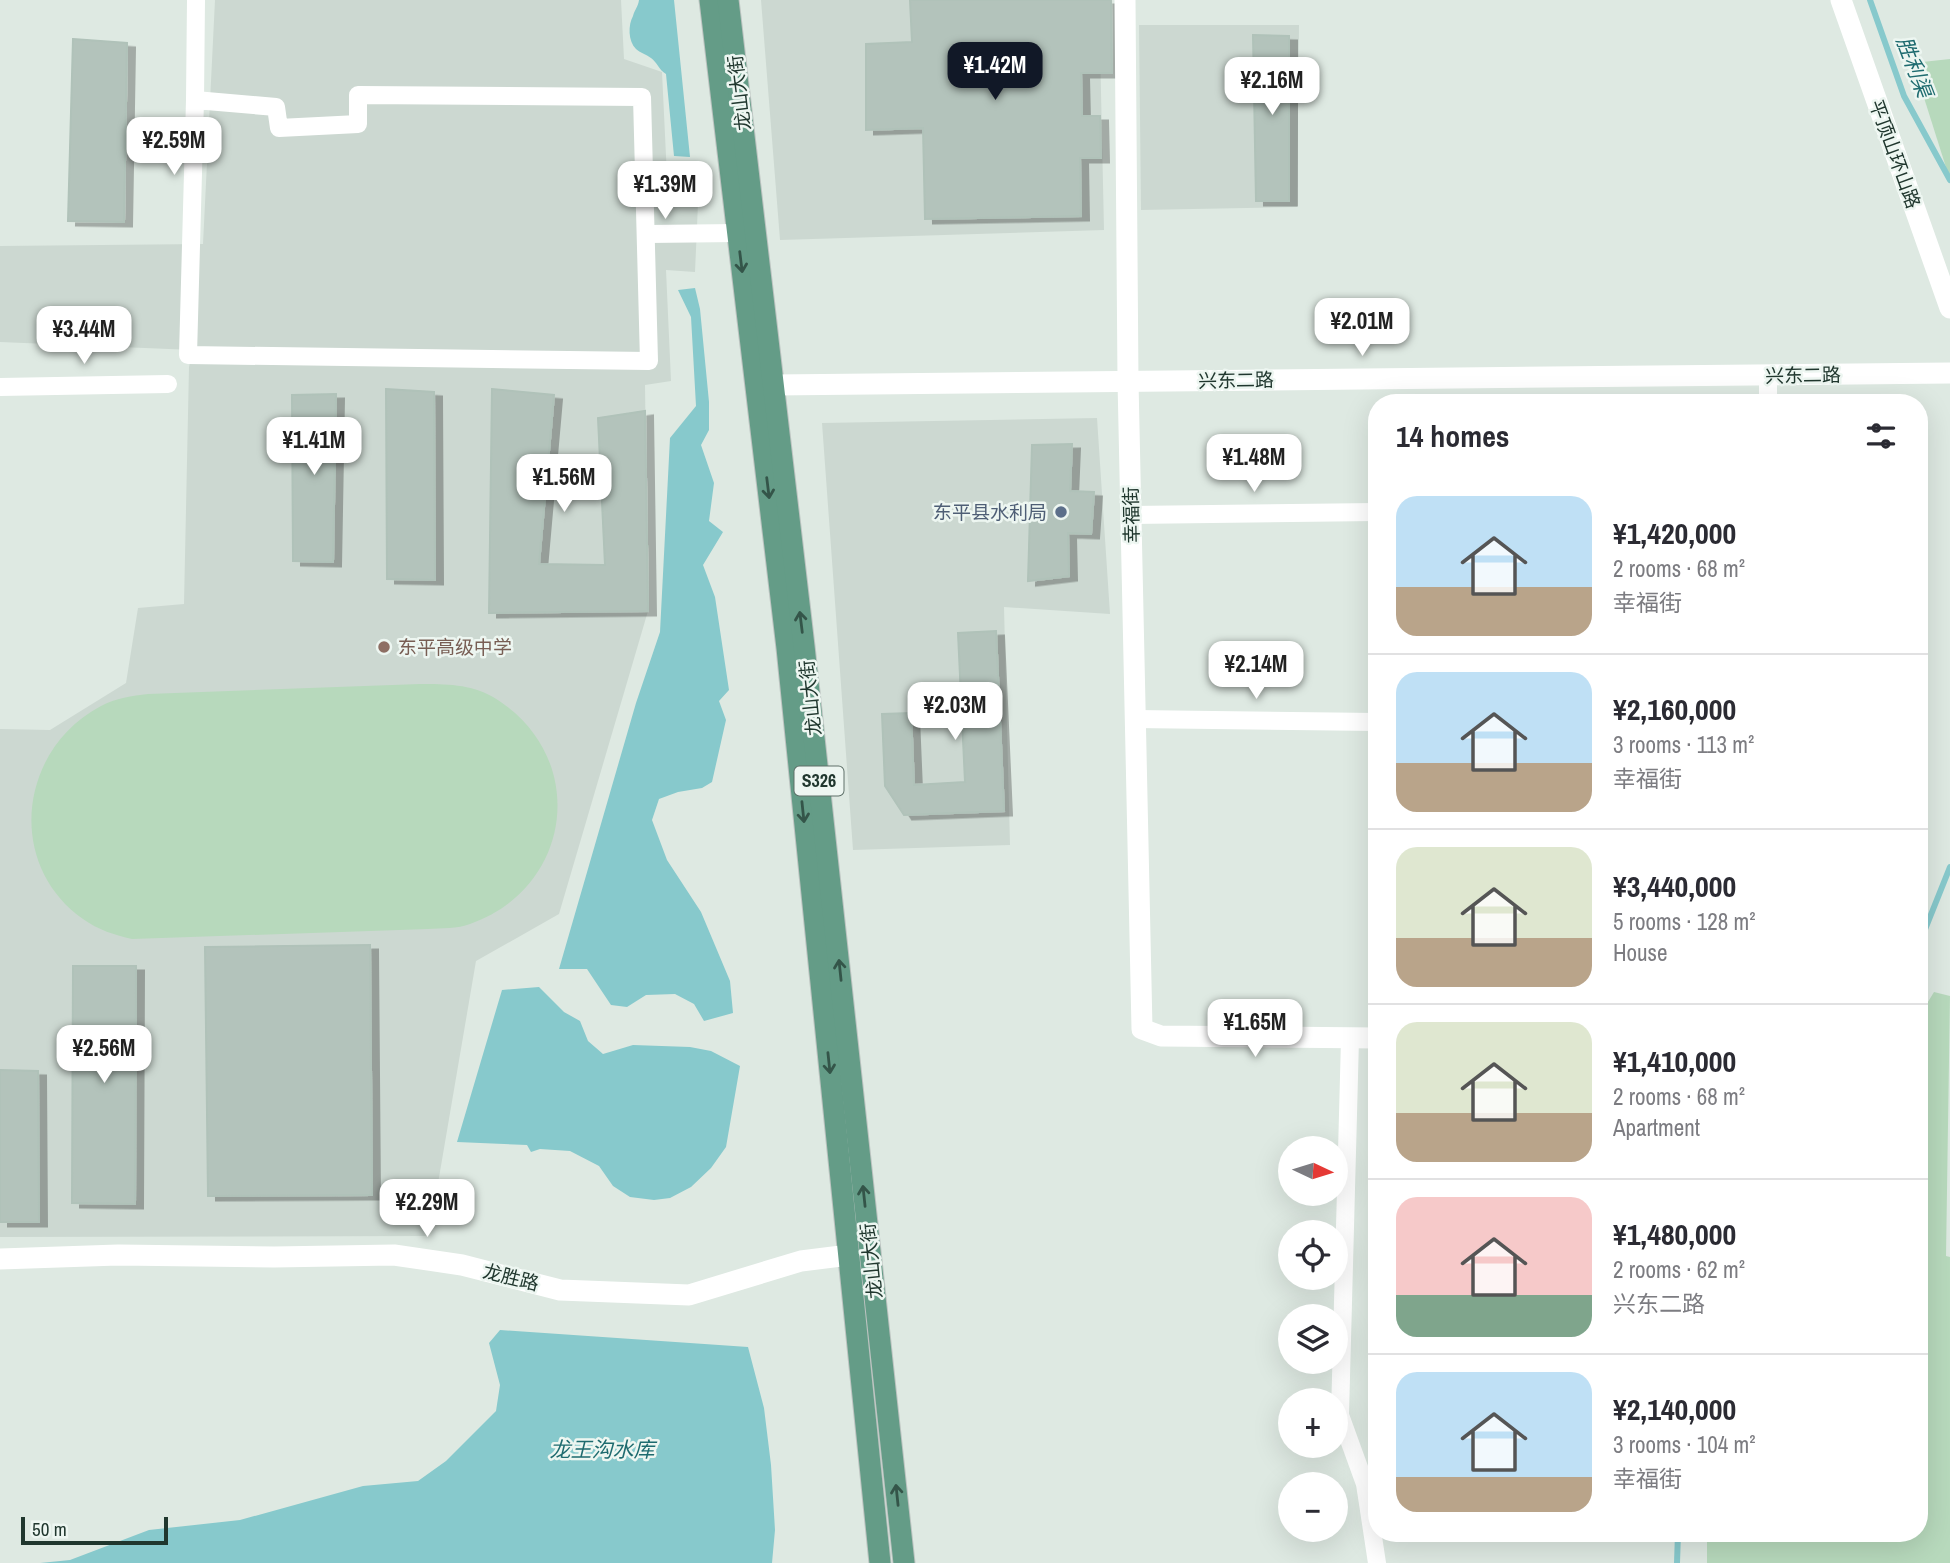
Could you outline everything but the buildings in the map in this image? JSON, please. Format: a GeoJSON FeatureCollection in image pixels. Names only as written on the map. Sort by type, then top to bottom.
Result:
{"type":"FeatureCollection","features":[{"type":"Feature","properties":{"kind":"main road","name":"龙山大街"},"geometry":{"type":"LineString","coordinates":[[710,0],[787,648],[880,1563]]}},
{"type":"Feature","properties":{"kind":"main road","name":"龙山大街"},"geometry":{"type":"LineString","coordinates":[[728,0],[804,646],[904,1563]]}},
{"type":"Feature","properties":{"kind":"street"},"geometry":{"type":"LineString","coordinates":[[195,100],[276,107],[279,128],[358,124],[358,95],[642,97],[649,361],[188,355],[196,0]]}},
{"type":"Feature","properties":{"kind":"street","name":"幸福街"},"geometry":{"type":"LineString","coordinates":[[1125,0],[1128,382],[1142,1029],[1161,1036],[1350,1039]]}},
{"type":"Feature","properties":{"kind":"street","name":"平顶山环山路"},"geometry":{"type":"LineString","coordinates":[[1841,0],[1950,309]]}},
{"type":"Feature","properties":{"kind":"street"},"geometry":{"type":"LineString","coordinates":[[646,234],[738,233]]}},
{"type":"Feature","properties":{"kind":"street","name":"兴东二路"},"geometry":{"type":"LineString","coordinates":[[774,385],[1950,373]]}},
{"type":"Feature","properties":{"kind":"street"},"geometry":{"type":"LineString","coordinates":[[1768,375],[1768,394]]}},
{"type":"Feature","properties":{"kind":"street"},"geometry":{"type":"LineString","coordinates":[[0,387],[168,384]]}},
{"type":"Feature","properties":{"kind":"street"},"geometry":{"type":"LineString","coordinates":[[1131,515],[1368,512]]}},
{"type":"Feature","properties":{"kind":"street"},"geometry":{"type":"LineString","coordinates":[[1135,719],[1368,722]]}},
{"type":"Feature","properties":{"kind":"street"},"geometry":{"type":"LineString","coordinates":[[1368,1038],[1350,1039],[1340,1415],[1365,1484],[1368,1504]]}},
{"type":"Feature","properties":{"kind":"street","name":"龙胜路"},"geometry":{"type":"LineString","coordinates":[[0,1259],[118,1255],[394,1255],[462,1265],[560,1290],[689,1295],[801,1261],[849,1255]]}},
{"type":"Feature","properties":{"kind":"street"},"geometry":{"type":"LineString","coordinates":[[1374,1542],[1377,1563]]}},
{"type":"Feature","properties":{"kind":"shaded area","name":"东平高级中学"},"geometry":{"type":"Polygon","coordinates":[[[215,0],[621,0],[624,59],[662,72],[667,177],[699,181],[695,272],[666,270],[671,381],[645,385],[648,611],[559,914],[476,961],[429,1236],[0,1237],[0,729],[50,730],[126,683],[138,608],[184,604],[189,367],[193,350],[0,342],[0,246],[203,244],[215,0]]]}},
{"type":"Feature","properties":{"kind":"shaded area"},"geometry":{"type":"Polygon","coordinates":[[[761,0],[1099,0],[1104,230],[780,240],[761,0]]]}},
{"type":"Feature","properties":{"kind":"shaded area"},"geometry":{"type":"Polygon","coordinates":[[[1139,25],[1299,25],[1297,207],[1141,210],[1139,25]]]}},
{"type":"Feature","properties":{"kind":"shaded area"},"geometry":{"type":"Polygon","coordinates":[[[1097,418],[1110,614],[1004,607],[1010,845],[853,850],[822,423],[1097,418]]]}},
{"type":"Feature","properties":{"kind":"green space"},"geometry":{"type":"Polygon","coordinates":[[[1950,59],[1950,180],[1913,63],[1950,59]]]}},
{"type":"Feature","properties":{"kind":"green space"},"geometry":{"type":"Polygon","coordinates":[[[420,684],[467,687],[493,697],[524,722],[545,751],[556,784],[557,818],[549,851],[531,881],[505,906],[470,924],[455,928],[132,939],[107,932],[83,919],[58,896],[41,869],[33,839],[32,808],[39,778],[53,750],[73,725],[101,706],[118,699],[148,694],[420,684]]]}},
{"type":"Feature","properties":{"kind":"green space"},"geometry":{"type":"Polygon","coordinates":[[[1934,992],[1950,996],[1946,1256],[1950,1257],[1950,1563],[1707,1563],[1707,1542],[1928,1542],[1928,1002],[1934,992]]]}},
{"type":"Feature","properties":{"kind":"water"},"geometry":{"type":"Polygon","coordinates":[[[639,0],[674,0],[690,157],[674,156],[666,74],[631,42],[630,24],[639,0]]]}},
{"type":"Feature","properties":{"kind":"water"},"geometry":{"type":"Polygon","coordinates":[[[695,288],[700,309],[709,402],[709,430],[701,445],[714,483],[709,521],[723,532],[703,565],[715,597],[729,690],[719,701],[726,720],[712,782],[702,788],[659,799],[652,820],[667,860],[701,912],[730,981],[733,1013],[704,1021],[694,1004],[675,994],[646,995],[627,1007],[611,1005],[587,969],[559,969],[636,703],[660,632],[670,438],[696,406],[691,317],[678,290],[695,288]]]}},
{"type":"Feature","properties":{"kind":"water"},"geometry":{"type":"Polygon","coordinates":[[[539,987],[564,1012],[580,1021],[588,1041],[603,1054],[633,1045],[690,1047],[711,1051],[740,1066],[726,1147],[711,1168],[691,1187],[670,1198],[654,1200],[630,1197],[613,1186],[599,1166],[570,1151],[540,1149],[531,1152],[527,1145],[457,1142],[502,990],[539,987]]]}},
{"type":"Feature","properties":{"kind":"water","name":"龙王沟水库"},"geometry":{"type":"Polygon","coordinates":[[[500,1330],[748,1347],[764,1408],[771,1465],[775,1530],[772,1563],[40,1563],[70,1560],[149,1530],[240,1520],[363,1486],[418,1481],[446,1461],[496,1411],[500,1385],[489,1343],[500,1330]]]}},
{"type":"Feature","properties":{"kind":"waterway","name":"胜利渠"},"geometry":{"type":"LineString","coordinates":[[1870,0],[1904,96],[1950,180]]}},
{"type":"Feature","properties":{"kind":"waterway","name":"胜利渠"},"geometry":{"type":"LineString","coordinates":[[1928,922],[1950,867]]}},
{"type":"Feature","properties":{"kind":"waterway","name":"胜利渠"},"geometry":{"type":"LineString","coordinates":[[1677,1563],[1678,1542]]}},
{"type":"Feature","properties":{"kind":"place","name":"东平县水利局"},"geometry":{"type":"Point","coordinates":[1061,512]}},
{"type":"Feature","properties":{"kind":"place","name":"东平高级中学"},"geometry":{"type":"Point","coordinates":[384,647]}}]}
